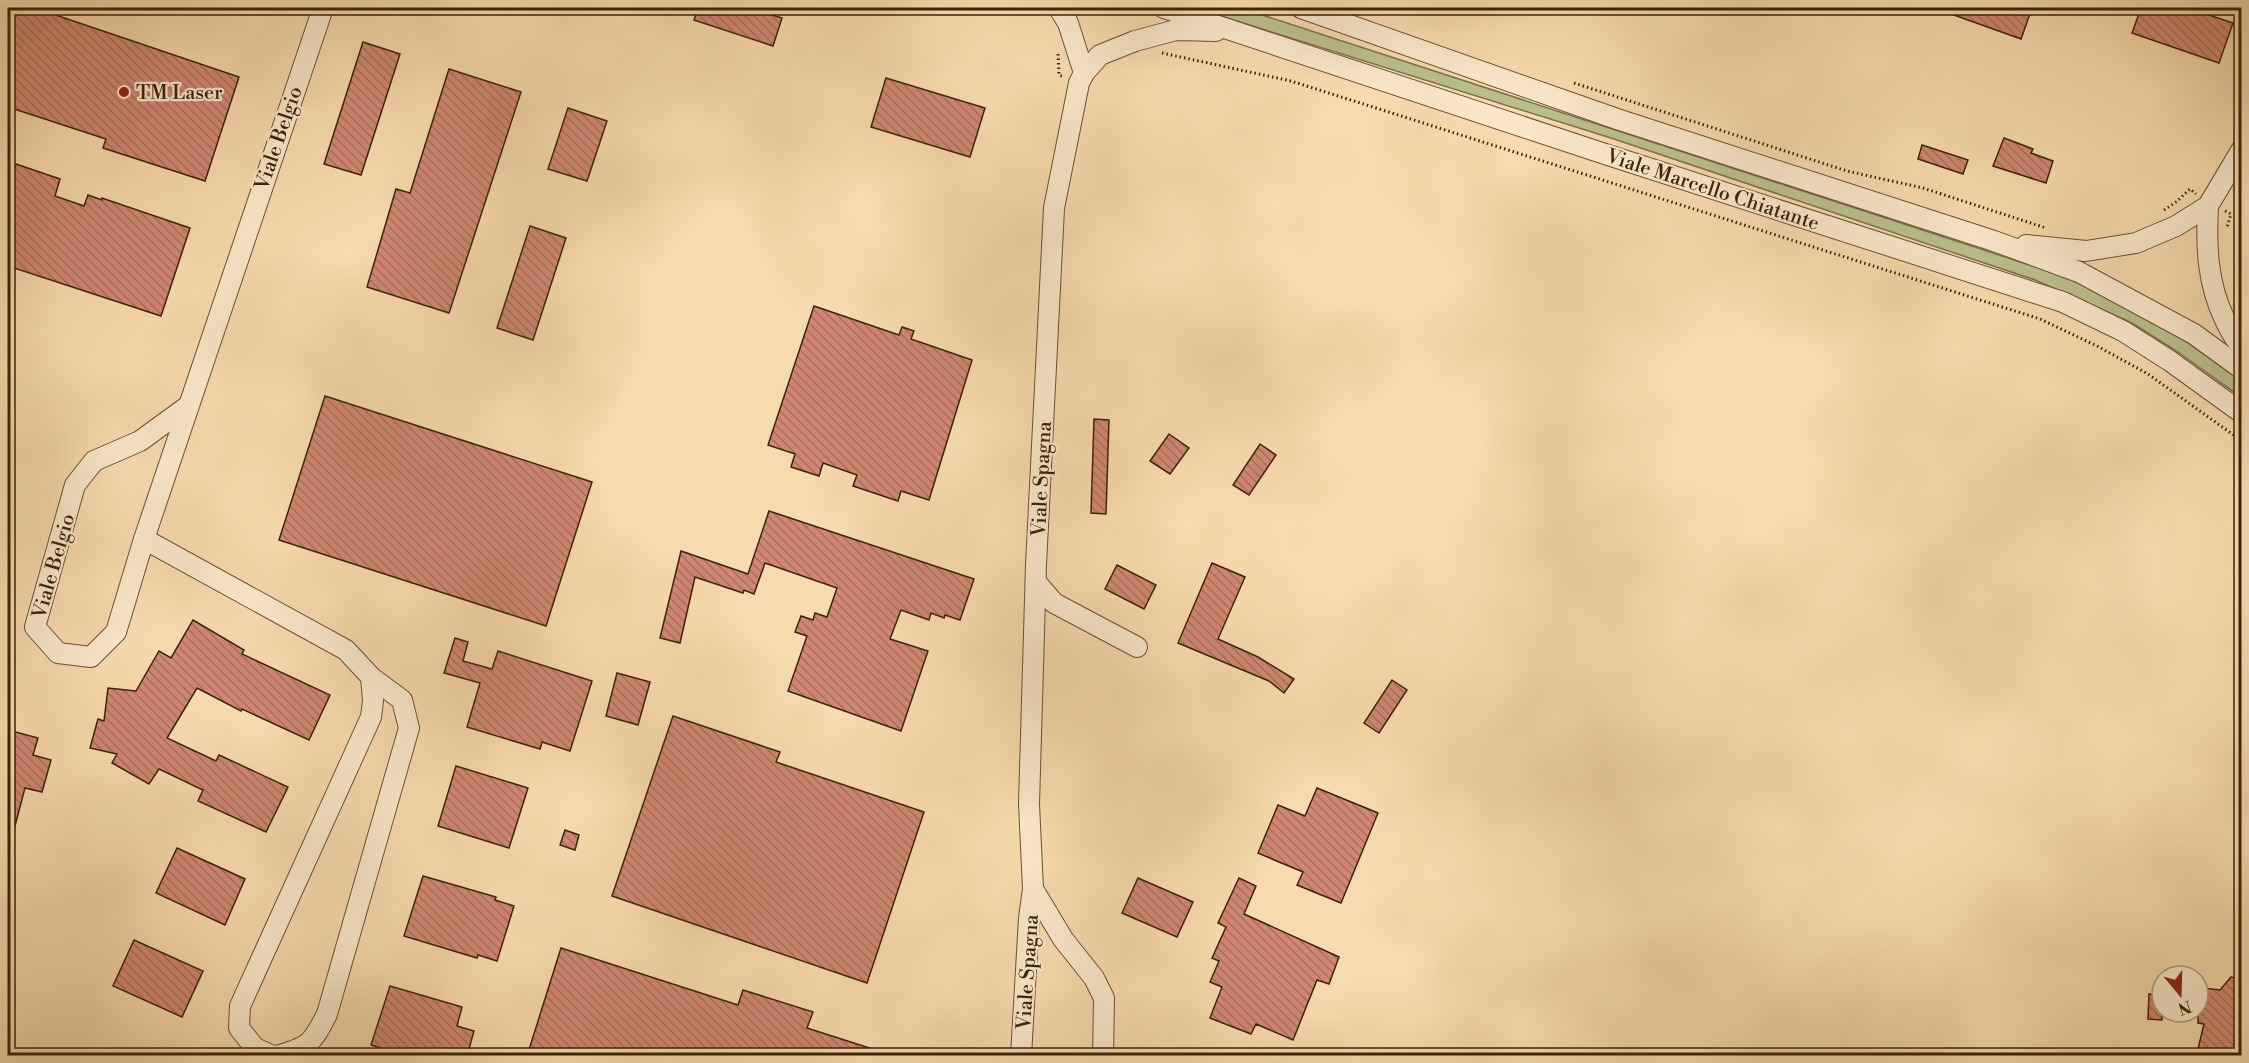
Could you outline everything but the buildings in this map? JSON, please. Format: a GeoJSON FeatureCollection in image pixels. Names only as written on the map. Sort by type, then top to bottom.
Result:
{"type":"FeatureCollection","features":[{"type":"Feature","properties":{"kind":"street","name":"Viale Belgio"},"geometry":{"type":"LineString","coordinates":[[188,406],[140,441],[94,461],[75,485],[35,627],[58,653],[92,657],[116,632],[144,539],[322,8]]}},
{"type":"Feature","properties":{"kind":"street","name":"Viale Spagna"},"geometry":{"type":"LineString","coordinates":[[1021,1056],[1029,918],[1033,890],[1029,804],[1036,582],[1053,208],[1082,78],[1068,22],[1059,8]]}},
{"type":"Feature","properties":{"kind":"street","name":"Viale Marcello Chiatante"},"geometry":{"type":"LineString","coordinates":[[1164,8],[2063,302],[2123,331],[2170,361],[2241,413]]}},
{"type":"Feature","properties":{"kind":"street","name":"Viale Marcello Chiatante"},"geometry":{"type":"LineString","coordinates":[[1301,8],[1617,119],[2079,272],[2194,334],[2241,369]]}},
{"type":"Feature","properties":{"kind":"street"},"geometry":{"type":"LineString","coordinates":[[1082,78],[1100,56],[1135,41],[1176,30],[1238,31]]}},
{"type":"Feature","properties":{"kind":"street"},"geometry":{"type":"LineString","coordinates":[[2241,149],[2209,204],[2206,244],[2210,279],[2218,306],[2235,341],[2241,347]]}},
{"type":"Feature","properties":{"kind":"street"},"geometry":{"type":"LineString","coordinates":[[1994,242],[2086,251],[2136,243],[2176,226],[2209,204]]}},
{"type":"Feature","properties":{"kind":"street"},"geometry":{"type":"LineString","coordinates":[[144,539],[346,650],[371,677],[402,700],[409,728],[327,1014],[314,1040],[297,1050],[274,1056],[255,1048],[239,1028],[240,1006],[370,717],[373,701],[371,677]]}},
{"type":"Feature","properties":{"kind":"street"},"geometry":{"type":"LineString","coordinates":[[1036,582],[1054,603],[1137,647]]}},
{"type":"Feature","properties":{"kind":"street","name":"Viale Spagna"},"geometry":{"type":"LineString","coordinates":[[1033,890],[1063,939],[1094,978],[1104,998],[1103,1056]]}},
{"type":"Feature","properties":{"kind":"path"},"geometry":{"type":"LineString","coordinates":[[1057,46],[1059,75],[1082,78]]}},
{"type":"Feature","properties":{"kind":"path"},"geometry":{"type":"LineString","coordinates":[[1158,54],[1187,57],[1291,81],[2040,319],[2097,346],[2148,374],[2241,441]]}},
{"type":"Feature","properties":{"kind":"path"},"geometry":{"type":"LineString","coordinates":[[1564,80],[1828,165],[1923,188],[2051,229]]}},
{"type":"Feature","properties":{"kind":"path"},"geometry":{"type":"LineString","coordinates":[[2160,213],[2190,189],[2209,204],[2231,214],[2226,228]]}},
{"type":"Feature","properties":{"kind":"green space"},"geometry":{"type":"Polygon","coordinates":[[[1195,8],[1241,8],[2039,268],[2094,289],[2184,340],[2241,381],[2241,397],[2178,352],[2132,323],[2035,280],[1611,138],[1195,8]]]}},
{"type":"Feature","properties":{"kind":"place","name":"TM Laser"},"geometry":{"type":"Point","coordinates":[124,92]}}]}
